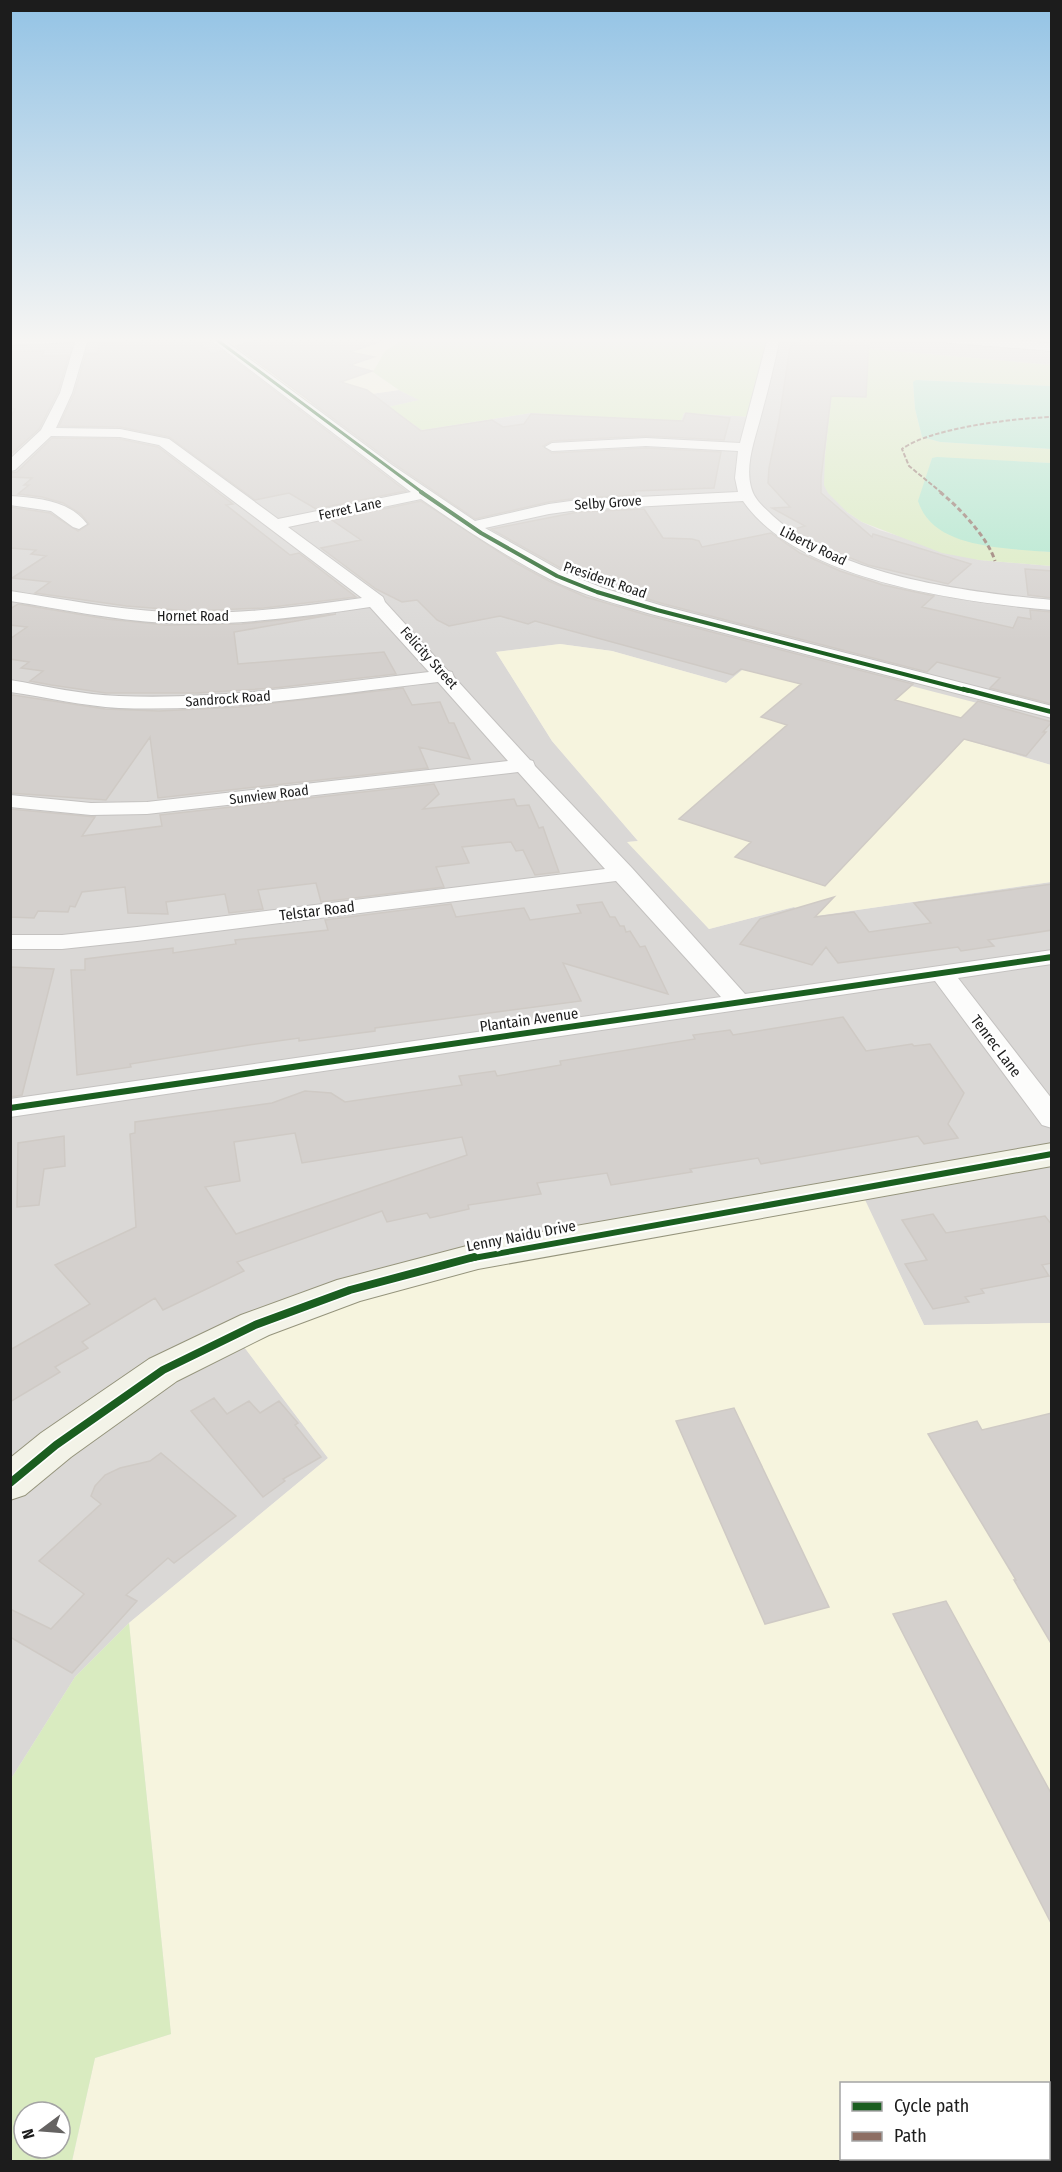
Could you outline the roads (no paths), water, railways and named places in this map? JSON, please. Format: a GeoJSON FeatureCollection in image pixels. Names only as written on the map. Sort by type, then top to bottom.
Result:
{"type":"FeatureCollection","features":[{"type":"Feature","properties":{"kind":"street"},"geometry":{"type":"LineString","coordinates":[[10,467],[40,438]]}},
{"type":"Feature","properties":{"kind":"street","name":"Felicity Street"},"geometry":{"type":"LineString","coordinates":[[146,438],[164,442],[278,524],[377,601],[738,1001]]}},
{"type":"Feature","properties":{"kind":"street","name":"President Road"},"geometry":{"type":"LineString","coordinates":[[348,438],[422,494],[471,527],[534,565],[608,596],[1052,712]]}},
{"type":"Feature","properties":{"kind":"street"},"geometry":{"type":"LineString","coordinates":[[747,496],[743,481],[748,438]]}},
{"type":"Feature","properties":{"kind":"street"},"geometry":{"type":"LineString","coordinates":[[552,447],[646,442],[746,447]]}},
{"type":"Feature","properties":{"kind":"street","name":"Ferret Lane"},"geometry":{"type":"LineString","coordinates":[[278,524],[422,494]]}},
{"type":"Feature","properties":{"kind":"street","name":"Selby Grove"},"geometry":{"type":"LineString","coordinates":[[471,527],[578,505],[747,496]]}},
{"type":"Feature","properties":{"kind":"street","name":"Liberty Road"},"geometry":{"type":"LineString","coordinates":[[747,496],[770,524],[805,545],[844,562],[928,587],[993,599],[1052,605]]}},
{"type":"Feature","properties":{"kind":"street"},"geometry":{"type":"LineString","coordinates":[[10,500],[59,508],[71,514],[79,524]]}},
{"type":"Feature","properties":{"kind":"street","name":"Hornet Road"},"geometry":{"type":"LineString","coordinates":[[10,596],[119,612],[188,618],[267,614],[377,601]]}},
{"type":"Feature","properties":{"kind":"street","name":"Sandrock Road"},"geometry":{"type":"LineString","coordinates":[[10,686],[116,702],[175,703],[240,699],[445,676]]}},
{"type":"Feature","properties":{"kind":"street","name":"Sunview Road"},"geometry":{"type":"LineString","coordinates":[[10,801],[91,809],[147,808],[526,765]]}},
{"type":"Feature","properties":{"kind":"street","name":"Telstar Road"},"geometry":{"type":"LineString","coordinates":[[10,942],[62,942],[137,934],[624,873]]}},
{"type":"Feature","properties":{"kind":"street","name":"Plantain Avenue"},"geometry":{"type":"LineString","coordinates":[[10,1108],[1052,957]]}},
{"type":"Feature","properties":{"kind":"street","name":"Tenrec Lane"},"geometry":{"type":"LineString","coordinates":[[940,973],[1052,1119]]}},
{"type":"Feature","properties":{"kind":"street","name":"Lenny Naidu Drive"},"geometry":{"type":"LineString","coordinates":[[10,1483],[56,1445],[163,1370],[255,1325],[350,1290],[478,1256],[1052,1154]]}}]}
